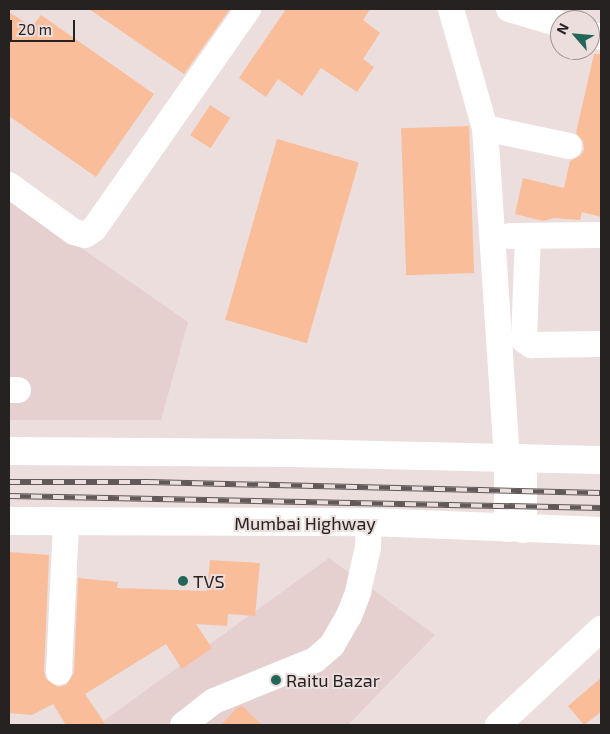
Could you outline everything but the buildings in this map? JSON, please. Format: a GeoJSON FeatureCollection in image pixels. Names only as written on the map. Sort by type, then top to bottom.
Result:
{"type":"FeatureCollection","features":[{"type":"Feature","properties":{"kind":"highway"},"geometry":{"type":"LineString","coordinates":[[9,451],[515,457],[601,460]]}},
{"type":"Feature","properties":{"kind":"highway"},"geometry":{"type":"LineString","coordinates":[[515,457],[515,529]]}},
{"type":"Feature","properties":{"kind":"highway","name":"Mumbai Highway"},"geometry":{"type":"LineString","coordinates":[[9,521],[369,522],[601,531]]}},
{"type":"Feature","properties":{"kind":"street"},"geometry":{"type":"LineString","coordinates":[[9,185],[74,232],[85,235],[94,229],[248,9]]}},
{"type":"Feature","properties":{"kind":"street"},"geometry":{"type":"LineString","coordinates":[[451,9],[485,128],[492,236],[515,457]]}},
{"type":"Feature","properties":{"kind":"street"},"geometry":{"type":"LineString","coordinates":[[509,9],[550,21]]}},
{"type":"Feature","properties":{"kind":"street"},"geometry":{"type":"LineString","coordinates":[[485,128],[568,146]]}},
{"type":"Feature","properties":{"kind":"street"},"geometry":{"type":"LineString","coordinates":[[492,236],[601,235]]}},
{"type":"Feature","properties":{"kind":"street"},"geometry":{"type":"LineString","coordinates":[[528,236],[524,340],[530,345],[601,344]]}},
{"type":"Feature","properties":{"kind":"street"},"geometry":{"type":"LineString","coordinates":[[59,672],[66,522]]}},
{"type":"Feature","properties":{"kind":"street"},"geometry":{"type":"LineString","coordinates":[[183,725],[214,701],[315,660],[332,645],[349,616],[358,592],[368,547],[369,522]]}},
{"type":"Feature","properties":{"kind":"street"},"geometry":{"type":"LineString","coordinates":[[498,725],[601,629]]}},
{"type":"Feature","properties":{"kind":"shaded area"},"geometry":{"type":"Polygon","coordinates":[[[9,198],[188,322],[161,420],[9,420],[9,198]]]}},
{"type":"Feature","properties":{"kind":"shaded area","name":"Raitu Bazar"},"geometry":{"type":"Polygon","coordinates":[[[329,558],[435,635],[348,725],[98,725],[329,558]]]}},
{"type":"Feature","properties":{"kind":"railway"},"geometry":{"type":"LineString","coordinates":[[9,482],[148,482],[601,493]]}},
{"type":"Feature","properties":{"kind":"railway"},"geometry":{"type":"LineString","coordinates":[[9,496],[601,508]]}},
{"type":"Feature","properties":{"kind":"place","name":"TVS"},"geometry":{"type":"Point","coordinates":[183,581]}},
{"type":"Feature","properties":{"kind":"place","name":"Raitu Bazar"},"geometry":{"type":"Point","coordinates":[276,680]}}]}
